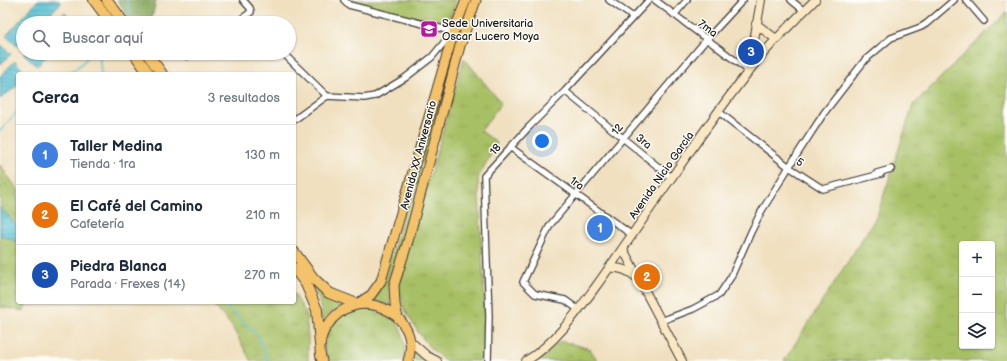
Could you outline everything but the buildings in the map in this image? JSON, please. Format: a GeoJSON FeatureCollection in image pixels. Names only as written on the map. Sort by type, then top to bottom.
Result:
{"type":"FeatureCollection","features":[{"type":"Feature","properties":{"kind":"highway"},"geometry":{"type":"LineString","coordinates":[[94,0],[105,16]]}},
{"type":"Feature","properties":{"kind":"highway"},"geometry":{"type":"LineString","coordinates":[[110,4],[119,16]]}},
{"type":"Feature","properties":{"kind":"highway"},"geometry":{"type":"LineString","coordinates":[[139,60],[148,72]]}},
{"type":"Feature","properties":{"kind":"highway"},"geometry":{"type":"LineString","coordinates":[[152,60],[161,72]]}},
{"type":"Feature","properties":{"kind":"highway"},"geometry":{"type":"LineString","coordinates":[[296,255],[314,279],[329,293],[357,304]]}},
{"type":"Feature","properties":{"kind":"highway"},"geometry":{"type":"LineString","coordinates":[[296,271],[306,284],[317,310],[320,344]]}},
{"type":"Feature","properties":{"kind":"main road","name":"Avenida XX Aniversario"},"geometry":{"type":"LineString","coordinates":[[320,344],[324,330],[332,318],[344,309],[357,304],[371,295],[381,281],[454,31],[466,0]]}},
{"type":"Feature","properties":{"kind":"main road","name":"Avenida XX Aniversario"},"geometry":{"type":"LineString","coordinates":[[398,318],[395,304],[394,285],[408,241],[467,23],[476,0]]}},
{"type":"Feature","properties":{"kind":"main road"},"geometry":{"type":"LineString","coordinates":[[749,71],[761,0]]}},
{"type":"Feature","properties":{"kind":"main road","name":"Avenida Nicio García"},"geometry":{"type":"LineString","coordinates":[[526,361],[533,357],[554,338],[579,310],[624,249],[632,235],[672,178],[749,71],[776,39],[815,0]]}},
{"type":"Feature","properties":{"kind":"main road"},"geometry":{"type":"LineString","coordinates":[[756,24],[776,39]]}},
{"type":"Feature","properties":{"kind":"main road"},"geometry":{"type":"LineString","coordinates":[[624,249],[637,278],[682,361]]}},
{"type":"Feature","properties":{"kind":"main road"},"geometry":{"type":"LineString","coordinates":[[609,268],[621,268],[630,272],[637,278]]}},
{"type":"Feature","properties":{"kind":"main road"},"geometry":{"type":"LineString","coordinates":[[357,304],[372,304],[386,309],[398,318],[406,328],[410,341],[410,356],[408,361]]}},
{"type":"Feature","properties":{"kind":"main road"},"geometry":{"type":"LineString","coordinates":[[410,341],[427,356],[437,361]]}},
{"type":"Feature","properties":{"kind":"main road"},"geometry":{"type":"LineString","coordinates":[[320,344],[322,361]]}},
{"type":"Feature","properties":{"kind":"street"},"geometry":{"type":"LineString","coordinates":[[243,0],[251,12],[246,16]]}},
{"type":"Feature","properties":{"kind":"street"},"geometry":{"type":"LineString","coordinates":[[344,0],[349,5],[454,31]]}},
{"type":"Feature","properties":{"kind":"street"},"geometry":{"type":"LineString","coordinates":[[609,0],[634,16]]}},
{"type":"Feature","properties":{"kind":"street","name":"18"},"geometry":{"type":"LineString","coordinates":[[488,361],[489,316],[484,176],[649,0]]}},
{"type":"Feature","properties":{"kind":"street","name":"7ma"},"geometry":{"type":"LineString","coordinates":[[655,0],[749,71]]}},
{"type":"Feature","properties":{"kind":"street"},"geometry":{"type":"LineString","coordinates":[[674,15],[687,0]]}},
{"type":"Feature","properties":{"kind":"street","name":"12"},"geometry":{"type":"LineString","coordinates":[[579,310],[565,300],[535,294],[523,282],[550,225],[706,40],[743,0]]}},
{"type":"Feature","properties":{"kind":"street"},"geometry":{"type":"LineString","coordinates":[[791,0],[804,11]]}},
{"type":"Feature","properties":{"kind":"street"},"geometry":{"type":"LineString","coordinates":[[661,321],[693,309],[719,295],[731,277],[761,212],[789,167],[824,113],[869,56],[896,35],[921,27],[954,0]]}},
{"type":"Feature","properties":{"kind":"street"},"geometry":{"type":"LineString","coordinates":[[966,0],[984,21]]}},
{"type":"Feature","properties":{"kind":"street"},"geometry":{"type":"LineString","coordinates":[[296,119],[327,96],[364,98],[375,96],[405,78],[432,57],[454,31],[467,23]]}},
{"type":"Feature","properties":{"kind":"street"},"geometry":{"type":"LineString","coordinates":[[290,60],[327,96]]}},
{"type":"Feature","properties":{"kind":"street","name":"3ra"},"geometry":{"type":"LineString","coordinates":[[565,91],[672,178]]}},
{"type":"Feature","properties":{"kind":"street","name":"5"},"geometry":{"type":"LineString","coordinates":[[719,112],[789,167],[823,189]]}},
{"type":"Feature","properties":{"kind":"street","name":"1ra"},"geometry":{"type":"LineString","coordinates":[[510,147],[632,235]]}},
{"type":"Feature","properties":{"kind":"street"},"geometry":{"type":"LineString","coordinates":[[823,189],[891,169]]}},
{"type":"Feature","properties":{"kind":"street"},"geometry":{"type":"LineString","coordinates":[[823,189],[881,174]]}},
{"type":"Feature","properties":{"kind":"green space"},"geometry":{"type":"Polygon","coordinates":[[[117,0],[156,0],[153,16],[128,16],[117,0]]]}},
{"type":"Feature","properties":{"kind":"green space"},"geometry":{"type":"Polygon","coordinates":[[[349,0],[456,0],[447,28],[350,2],[349,0]]]}},
{"type":"Feature","properties":{"kind":"green space"},"geometry":{"type":"Polygon","coordinates":[[[1007,12],[1007,361],[784,361],[877,216],[913,105],[1007,12]]]}},
{"type":"Feature","properties":{"kind":"green space"},"geometry":{"type":"Polygon","coordinates":[[[458,34],[460,35],[425,162],[422,164],[421,162],[454,36],[458,34]]]}},
{"type":"Feature","properties":{"kind":"green space"},"geometry":{"type":"Polygon","coordinates":[[[464,58],[501,103],[481,131],[497,143],[478,178],[486,325],[484,361],[445,361],[430,348],[418,332],[405,310],[399,291],[402,272],[464,58]]]}},
{"type":"Feature","properties":{"kind":"green space"},"geometry":{"type":"Polygon","coordinates":[[[0,165],[16,187],[16,304],[26,304],[24,311],[0,307],[0,165]]]}},
{"type":"Feature","properties":{"kind":"green space"},"geometry":{"type":"Polygon","coordinates":[[[421,168],[423,171],[388,282],[390,305],[374,301],[383,282],[418,169],[421,168]]]}},
{"type":"Feature","properties":{"kind":"green space"},"geometry":{"type":"Polygon","coordinates":[[[296,262],[347,304],[328,315],[323,322],[319,300],[313,285],[296,262]]]}},
{"type":"Feature","properties":{"kind":"green space"},"geometry":{"type":"Polygon","coordinates":[[[296,296],[306,314],[308,361],[251,361],[231,325],[213,304],[296,304],[296,296]]]}},
{"type":"Feature","properties":{"kind":"green space"},"geometry":{"type":"Polygon","coordinates":[[[366,308],[393,319],[402,333],[405,350],[404,361],[326,361],[326,340],[332,324],[338,318],[346,314],[355,310],[366,308]]]}},
{"type":"Feature","properties":{"kind":"green space"},"geometry":{"type":"Polygon","coordinates":[[[561,341],[590,349],[598,361],[531,361],[561,341]]]}},
{"type":"Feature","properties":{"kind":"green space"},"geometry":{"type":"Polygon","coordinates":[[[414,349],[428,361],[414,361],[414,349]]]}},
{"type":"Feature","properties":{"kind":"water"},"geometry":{"type":"Polygon","coordinates":[[[38,0],[59,0],[61,3],[47,16],[24,16],[38,0]]]}},
{"type":"Feature","properties":{"kind":"water"},"geometry":{"type":"Polygon","coordinates":[[[65,12],[68,16],[61,16],[65,12]]]}},
{"type":"Feature","properties":{"kind":"water"},"geometry":{"type":"Polygon","coordinates":[[[16,25],[16,45],[6,36],[16,25]]]}},
{"type":"Feature","properties":{"kind":"water"},"geometry":{"type":"Polygon","coordinates":[[[0,44],[11,54],[0,65],[0,44]]]}},
{"type":"Feature","properties":{"kind":"water"},"geometry":{"type":"Polygon","coordinates":[[[30,60],[43,60],[37,66],[30,60]]]}},
{"type":"Feature","properties":{"kind":"water"},"geometry":{"type":"Polygon","coordinates":[[[15,61],[24,72],[16,72],[16,87],[0,99],[0,76],[15,61]]]}},
{"type":"Feature","properties":{"kind":"water"},"geometry":{"type":"Polygon","coordinates":[[[0,207],[16,225],[16,241],[0,235],[0,207]]]}},
{"type":"Feature","properties":{"kind":"waterway"},"geometry":{"type":"LineString","coordinates":[[127,0],[130,13],[128,16]]}},
{"type":"Feature","properties":{"kind":"waterway"},"geometry":{"type":"LineString","coordinates":[[70,72],[85,60]]}},
{"type":"Feature","properties":{"kind":"waterway"},"geometry":{"type":"LineString","coordinates":[[100,60],[101,72]]}},
{"type":"Feature","properties":{"kind":"waterway"},"geometry":{"type":"LineString","coordinates":[[0,131],[16,113]]}},
{"type":"Feature","properties":{"kind":"waterway"},"geometry":{"type":"LineString","coordinates":[[223,304],[257,334],[268,361]]}},
{"type":"Feature","properties":{"kind":"place","name":"Sede Universitaria Oscar Lucero Moya"},"geometry":{"type":"Point","coordinates":[429,29]}},
{"type":"Feature","properties":{"kind":"place","name":"Piedra Blanca"},"geometry":{"type":"Point","coordinates":[751,52]}},
{"type":"Feature","properties":{"kind":"place","name":"Taller Medina"},"geometry":{"type":"Point","coordinates":[600,228]}},
{"type":"Feature","properties":{"kind":"place","name":"El Café del Camino"},"geometry":{"type":"Point","coordinates":[647,277]}}]}
